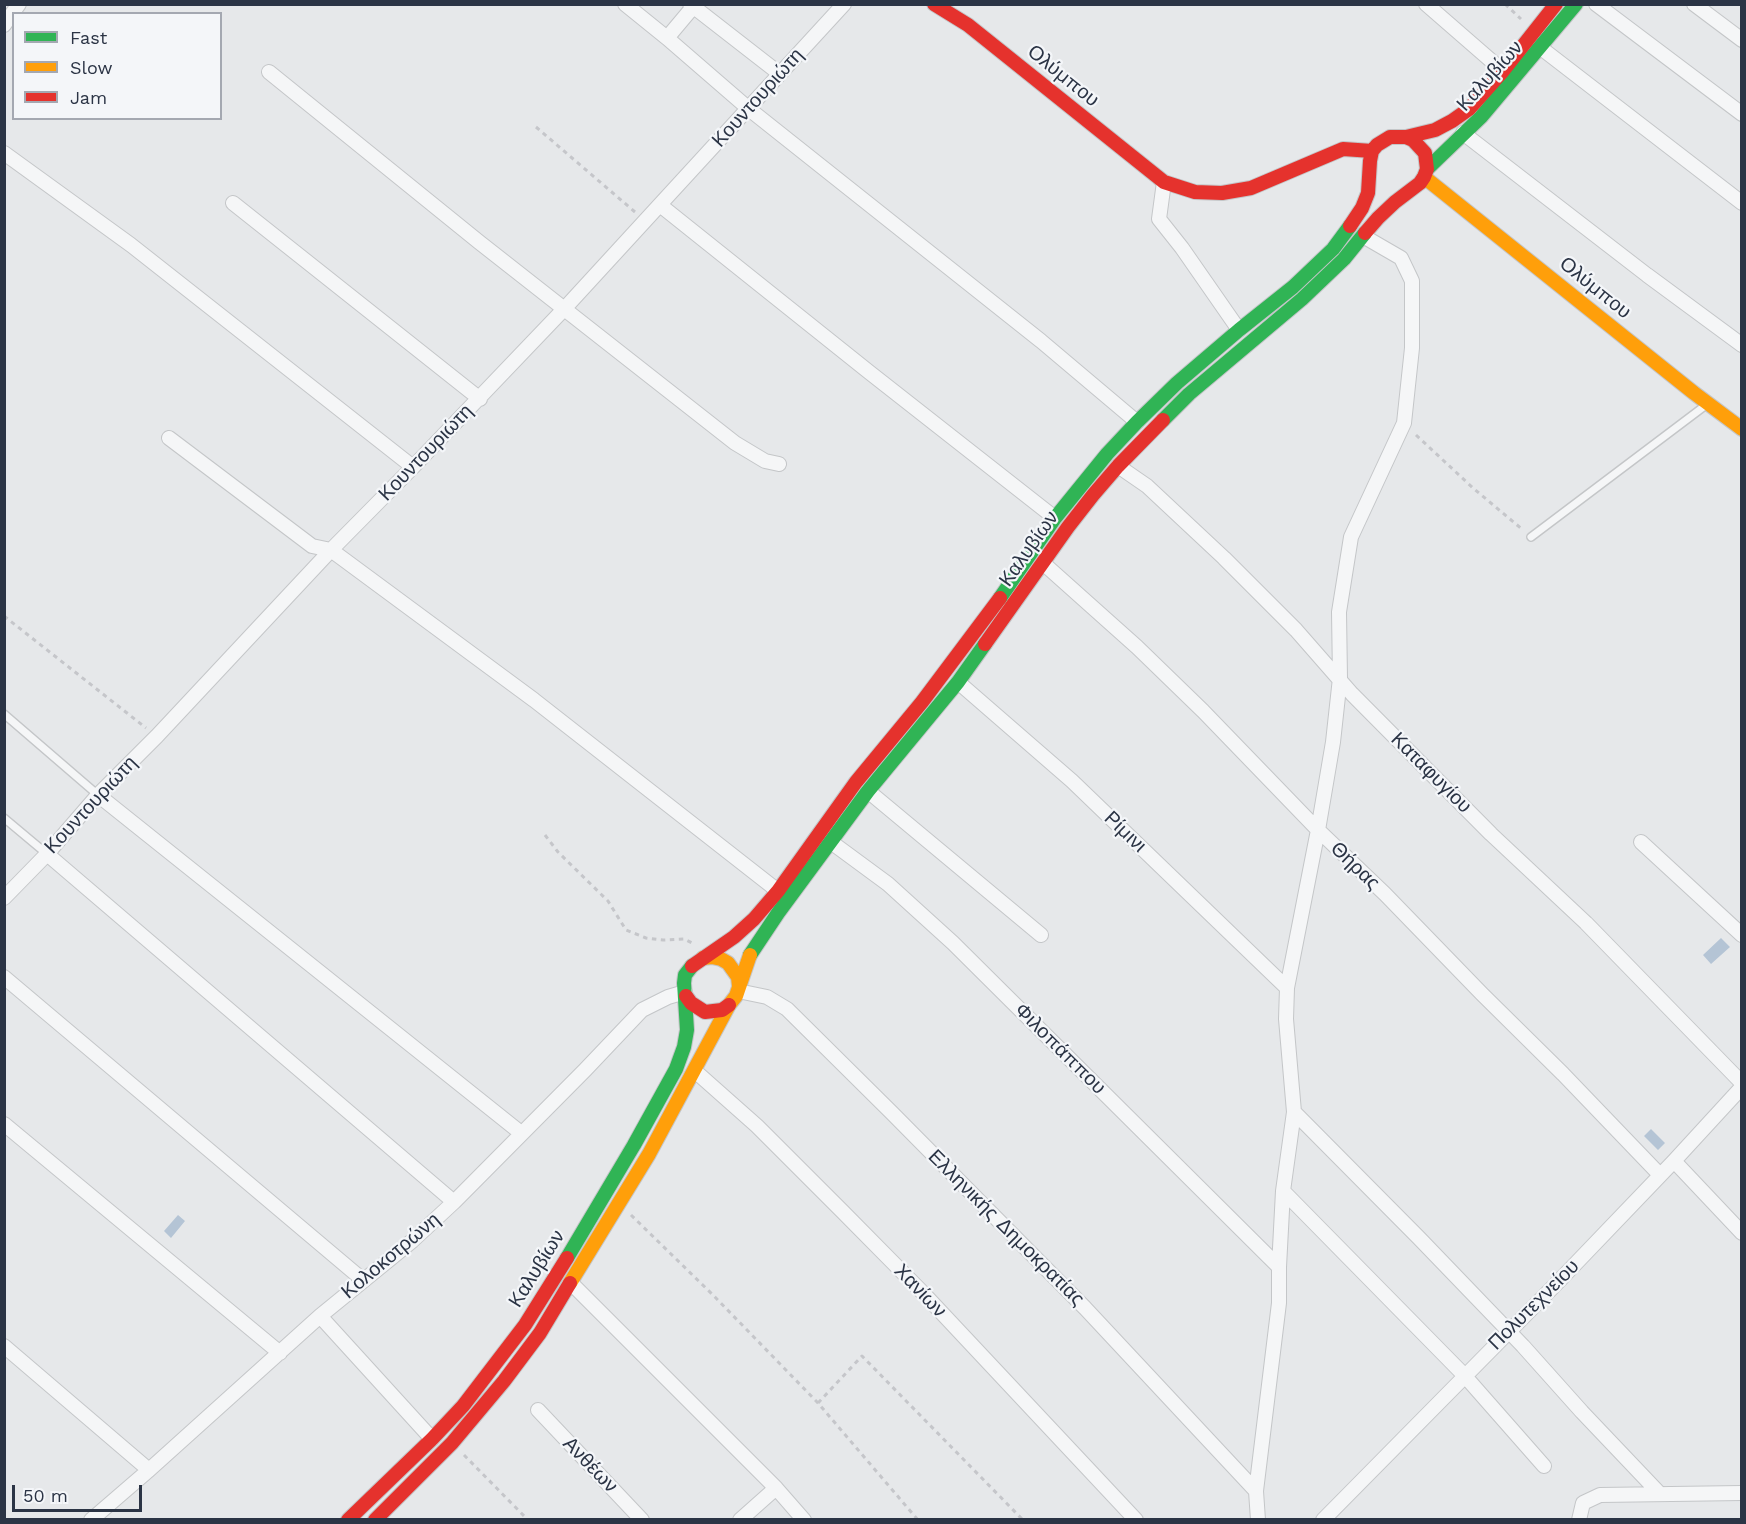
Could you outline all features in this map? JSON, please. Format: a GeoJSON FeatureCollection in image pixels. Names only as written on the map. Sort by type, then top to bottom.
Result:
{"type":"FeatureCollection","features":[{"type":"Feature","properties":{"kind":"main road","name":"Ολύμπου"},"geometry":{"type":"LineString","coordinates":[[934,4],[968,25],[1164,182]]}},
{"type":"Feature","properties":{"kind":"main road","name":"Καλυβίων"},"geometry":{"type":"LineString","coordinates":[[348,1520],[463,1406],[525,1325],[563,1265],[676,1069],[687,1030],[685,975],[700,960],[734,937],[754,919],[778,891],[856,782],[928,694],[989,614],[1055,518],[1137,422],[1177,383],[1293,287],[1333,249],[1362,208],[1368,193],[1372,151],[1383,140],[1390,137],[1406,137],[1435,130],[1469,109],[1503,71],[1556,4]]}},
{"type":"Feature","properties":{"kind":"main road","name":"Καλυβίων"},"geometry":{"type":"LineString","coordinates":[[375,1520],[452,1443],[504,1381],[540,1333],[619,1204],[695,1071],[729,1005],[736,996],[750,956],[778,913],[868,791],[958,682],[1092,495],[1118,465],[1189,394],[1309,293],[1344,259],[1378,218],[1414,189],[1425,173],[1481,117],[1576,4]]}},
{"type":"Feature","properties":{"kind":"main road"},"geometry":{"type":"LineString","coordinates":[[1406,137],[1413,140],[1425,153],[1425,173]]}},
{"type":"Feature","properties":{"kind":"main road"},"geometry":{"type":"LineString","coordinates":[[1164,182],[1195,192],[1222,193],[1251,188],[1342,149],[1372,151]]}},
{"type":"Feature","properties":{"kind":"main road"},"geometry":{"type":"LineString","coordinates":[[1370,170],[1374,180],[1387,190],[1404,193],[1414,189]]}},
{"type":"Feature","properties":{"kind":"main road","name":"Ολύμπου"},"geometry":{"type":"LineString","coordinates":[[1425,173],[1708,404],[1742,429]]}},
{"type":"Feature","properties":{"kind":"main road"},"geometry":{"type":"LineString","coordinates":[[700,960],[712,957],[728,963],[738,977],[738,988]]}},
{"type":"Feature","properties":{"kind":"main road"},"geometry":{"type":"LineString","coordinates":[[685,994],[691,1003],[705,1012],[722,1010],[729,1005]]}},
{"type":"Feature","properties":{"kind":"street"},"geometry":{"type":"LineString","coordinates":[[625,4],[749,109],[1041,341],[1137,422]]}},
{"type":"Feature","properties":{"kind":"street","name":"Κουντουριώτη"},"geometry":{"type":"LineString","coordinates":[[4,898],[47,854],[98,795],[157,736],[331,550],[480,399],[844,4]]}},
{"type":"Feature","properties":{"kind":"street"},"geometry":{"type":"LineString","coordinates":[[1426,4],[1503,71]]}},
{"type":"Feature","properties":{"kind":"street"},"geometry":{"type":"LineString","coordinates":[[1596,4],[1742,114]]}},
{"type":"Feature","properties":{"kind":"street"},"geometry":{"type":"LineString","coordinates":[[1694,4],[1742,40]]}},
{"type":"Feature","properties":{"kind":"street"},"geometry":{"type":"LineString","coordinates":[[667,38],[692,6],[780,74]]}},
{"type":"Feature","properties":{"kind":"street"},"geometry":{"type":"LineString","coordinates":[[1541,48],[1742,203]]}},
{"type":"Feature","properties":{"kind":"street"},"geometry":{"type":"LineString","coordinates":[[269,72],[479,242],[735,443],[765,461],[779,464]]}},
{"type":"Feature","properties":{"kind":"street"},"geometry":{"type":"LineString","coordinates":[[1463,133],[1742,345]]}},
{"type":"Feature","properties":{"kind":"street"},"geometry":{"type":"LineString","coordinates":[[4,153],[131,245],[413,467]]}},
{"type":"Feature","properties":{"kind":"street"},"geometry":{"type":"LineString","coordinates":[[1164,182],[1159,219],[1239,330]]}},
{"type":"Feature","properties":{"kind":"street"},"geometry":{"type":"LineString","coordinates":[[233,203],[480,399]]}},
{"type":"Feature","properties":{"kind":"street"},"geometry":{"type":"LineString","coordinates":[[660,205],[1055,518]]}},
{"type":"Feature","properties":{"kind":"street"},"geometry":{"type":"LineString","coordinates":[[1258,1520],[1256,1491],[1279,1303],[1283,1191],[1294,1112],[1286,1019],[1287,988],[1333,742],[1340,678],[1339,612],[1351,537],[1404,423],[1412,348],[1412,281],[1401,258],[1363,236]]}},
{"type":"Feature","properties":{"kind":"street"},"geometry":{"type":"LineString","coordinates":[[168,438],[312,546],[331,550],[534,700],[778,891]]}},
{"type":"Feature","properties":{"kind":"street","name":"Καταφυγίου"},"geometry":{"type":"LineString","coordinates":[[1118,465],[1147,486],[1216,550],[1296,630],[1352,694],[1491,834],[1586,923],[1742,1085]]}},
{"type":"Feature","properties":{"kind":"street","name":"Θήρας"},"geometry":{"type":"LineString","coordinates":[[1044,564],[1137,647],[1186,695],[1563,1074],[1660,1175]]}},
{"type":"Feature","properties":{"kind":"street","name":"Ρίμινι"},"geometry":{"type":"LineString","coordinates":[[958,682],[1072,781],[1287,988]]}},
{"type":"Feature","properties":{"kind":"street"},"geometry":{"type":"LineString","coordinates":[[868,791],[1041,935]]}},
{"type":"Feature","properties":{"kind":"street"},"geometry":{"type":"LineString","coordinates":[[98,795],[521,1133]]}},
{"type":"Feature","properties":{"kind":"street","name":"Φιλοπάππου"},"geometry":{"type":"LineString","coordinates":[[831,842],[888,884],[953,943],[1279,1267]]}},
{"type":"Feature","properties":{"kind":"street"},"geometry":{"type":"LineString","coordinates":[[1641,842],[1742,935]]}},
{"type":"Feature","properties":{"kind":"street"},"geometry":{"type":"LineString","coordinates":[[47,854],[454,1202]]}},
{"type":"Feature","properties":{"kind":"street"},"geometry":{"type":"LineString","coordinates":[[4,977],[363,1280]]}},
{"type":"Feature","properties":{"kind":"street","name":"Ελληνικής Δημοκρατίας"},"geometry":{"type":"LineString","coordinates":[[738,988],[767,998],[787,1009],[1085,1308],[1256,1491]]}},
{"type":"Feature","properties":{"kind":"street","name":"Κολοκοτρώνη"},"geometry":{"type":"LineString","coordinates":[[91,1520],[320,1316],[454,1202],[642,1010],[668,997],[685,994]]}},
{"type":"Feature","properties":{"kind":"street","name":"Χανίων"},"geometry":{"type":"LineString","coordinates":[[695,1071],[757,1126],[834,1202],[925,1295],[1136,1520]]}},
{"type":"Feature","properties":{"kind":"street","name":"Πολυτεχνείου"},"geometry":{"type":"LineString","coordinates":[[1323,1520],[1558,1282],[1674,1161],[1742,1085]]}},
{"type":"Feature","properties":{"kind":"street"},"geometry":{"type":"LineString","coordinates":[[1294,1112],[1419,1238],[1660,1494]]}},
{"type":"Feature","properties":{"kind":"street"},"geometry":{"type":"LineString","coordinates":[[4,1124],[280,1353]]}},
{"type":"Feature","properties":{"kind":"street"},"geometry":{"type":"LineString","coordinates":[[1674,1161],[1742,1233]]}},
{"type":"Feature","properties":{"kind":"street"},"geometry":{"type":"LineString","coordinates":[[1283,1191],[1464,1375],[1544,1466]]}},
{"type":"Feature","properties":{"kind":"street"},"geometry":{"type":"LineString","coordinates":[[571,1284],[776,1488],[804,1520]]}},
{"type":"Feature","properties":{"kind":"street"},"geometry":{"type":"LineString","coordinates":[[320,1316],[432,1439]]}},
{"type":"Feature","properties":{"kind":"street"},"geometry":{"type":"LineString","coordinates":[[4,1347],[149,1470]]}},
{"type":"Feature","properties":{"kind":"street","name":"Ανθέων"},"geometry":{"type":"LineString","coordinates":[[538,1410],[642,1520]]}},
{"type":"Feature","properties":{"kind":"street"},"geometry":{"type":"LineString","coordinates":[[740,1520],[776,1488]]}},
{"type":"Feature","properties":{"kind":"street"},"geometry":{"type":"LineString","coordinates":[[1579,1520],[1583,1503],[1600,1495],[1742,1492]]}},
{"type":"Feature","properties":{"kind":"lane"},"geometry":{"type":"LineString","coordinates":[[1531,537],[1708,404]]}},
{"type":"Feature","properties":{"kind":"lane"},"geometry":{"type":"LineString","coordinates":[[4,714],[98,795]]}},
{"type":"Feature","properties":{"kind":"lane"},"geometry":{"type":"LineString","coordinates":[[4,818],[47,854]]}},
{"type":"Feature","properties":{"kind":"path"},"geometry":{"type":"LineString","coordinates":[[536,128],[645,221]]}},
{"type":"Feature","properties":{"kind":"path"},"geometry":{"type":"LineString","coordinates":[[1404,423],[1473,488],[1531,537]]}},
{"type":"Feature","properties":{"kind":"path"},"geometry":{"type":"LineString","coordinates":[[4,616],[157,736]]}},
{"type":"Feature","properties":{"kind":"path"},"geometry":{"type":"LineString","coordinates":[[545,834],[558,852],[608,901],[626,930],[646,938],[684,939],[697,949],[700,960]]}},
{"type":"Feature","properties":{"kind":"path"},"geometry":{"type":"LineString","coordinates":[[619,1204],[818,1403],[918,1520]]}},
{"type":"Feature","properties":{"kind":"path"},"geometry":{"type":"LineString","coordinates":[[818,1403],[862,1356],[1023,1520]]}},
{"type":"Feature","properties":{"kind":"path"},"geometry":{"type":"LineString","coordinates":[[452,1443],[528,1520]]}},
{"type":"Feature","properties":{"kind":"water"},"geometry":{"type":"Polygon","coordinates":[[[1721,938],[1730,947],[1711,964],[1703,955],[1721,938]]]}},
{"type":"Feature","properties":{"kind":"water"},"geometry":{"type":"Polygon","coordinates":[[[1651,1129],[1665,1143],[1658,1150],[1644,1136],[1651,1129]]]}},
{"type":"Feature","properties":{"kind":"water"},"geometry":{"type":"Polygon","coordinates":[[[178,1215],[185,1221],[171,1238],[164,1231],[178,1215]]]}},
{"type":"Feature","properties":{"kind":"traffic: fast"},"geometry":{"type":"LineString","coordinates":[[1427,169],[1481,117],[1576,4]]}},
{"type":"Feature","properties":{"kind":"traffic: fast"},"geometry":{"type":"LineString","coordinates":[[1000,598],[1055,518],[1107,454],[1137,422],[1177,383],[1293,287],[1333,249],[1350,226]]}},
{"type":"Feature","properties":{"kind":"traffic: fast"},"geometry":{"type":"LineString","coordinates":[[1163,420],[1189,394],[1302,299],[1344,259],[1365,233]]}},
{"type":"Feature","properties":{"kind":"traffic: fast"},"geometry":{"type":"LineString","coordinates":[[750,955],[778,913],[868,791],[958,682],[985,644]]}},
{"type":"Feature","properties":{"kind":"traffic: fast"},"geometry":{"type":"LineString","coordinates":[[567,1258],[676,1069],[687,1030],[685,975],[692,966]]}},
{"type":"Feature","properties":{"kind":"traffic: slow"},"geometry":{"type":"LineString","coordinates":[[1424,177],[1742,429]]}},
{"type":"Feature","properties":{"kind":"traffic: slow"},"geometry":{"type":"LineString","coordinates":[[570,1283],[649,1154],[736,996],[750,955]]}},
{"type":"Feature","properties":{"kind":"traffic: slow"},"geometry":{"type":"LineString","coordinates":[[703,958],[712,957],[728,963],[738,977],[739,986]]}},
{"type":"Feature","properties":{"kind":"traffic: jam"},"geometry":{"type":"LineString","coordinates":[[934,4],[968,25],[1164,182],[1195,192],[1222,193],[1251,188],[1343,149],[1372,151]]}},
{"type":"Feature","properties":{"kind":"traffic: jam"},"geometry":{"type":"LineString","coordinates":[[1350,226],[1362,208],[1368,193],[1370,161],[1372,151],[1377,145],[1390,137],[1406,137],[1435,130],[1469,109],[1503,71],[1556,4]]}},
{"type":"Feature","properties":{"kind":"traffic: jam"},"geometry":{"type":"LineString","coordinates":[[1365,233],[1378,218],[1420,183],[1424,177],[1427,169],[1425,153],[1413,140],[1406,137]]}},
{"type":"Feature","properties":{"kind":"traffic: jam"},"geometry":{"type":"LineString","coordinates":[[985,644],[1093,495],[1163,420]]}},
{"type":"Feature","properties":{"kind":"traffic: jam"},"geometry":{"type":"LineString","coordinates":[[692,966],[734,937],[754,919],[778,891],[856,782],[922,702],[1000,598]]}},
{"type":"Feature","properties":{"kind":"traffic: jam"},"geometry":{"type":"LineString","coordinates":[[686,996],[691,1003],[705,1012],[722,1010],[729,1005]]}},
{"type":"Feature","properties":{"kind":"traffic: jam"},"geometry":{"type":"LineString","coordinates":[[348,1520],[463,1406],[525,1325],[567,1258]]}},
{"type":"Feature","properties":{"kind":"traffic: jam"},"geometry":{"type":"LineString","coordinates":[[375,1520],[452,1443],[504,1381],[540,1333],[570,1283]]}}]}
